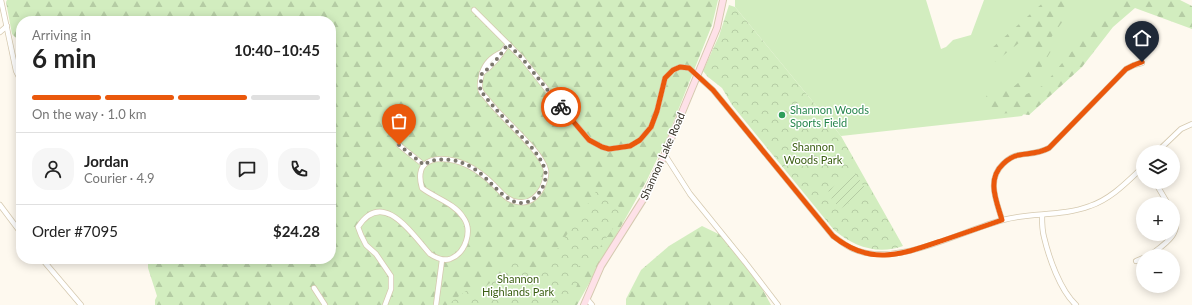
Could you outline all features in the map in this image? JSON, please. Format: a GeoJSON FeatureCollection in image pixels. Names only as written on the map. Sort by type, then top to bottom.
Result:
{"type":"FeatureCollection","features":[{"type":"Feature","properties":{"kind":"main road","name":"Shannon Lake Road"},"geometry":{"type":"LineString","coordinates":[[586,302],[601,266],[644,198],[665,155],[717,28],[723,0]]}},
{"type":"Feature","properties":{"kind":"street"},"geometry":{"type":"LineString","coordinates":[[1,0],[16,71]]}},
{"type":"Feature","properties":{"kind":"street"},"geometry":{"type":"LineString","coordinates":[[474,10],[522,58],[589,140],[609,149],[630,146],[640,140],[651,127],[657,111],[665,78],[673,70],[680,67],[689,68],[713,90],[833,236],[853,249],[867,254],[879,255],[909,252],[1002,220],[1024,216],[1067,213],[1090,206],[1110,197],[1136,173]]}},
{"type":"Feature","properties":{"kind":"street"},"geometry":{"type":"LineString","coordinates":[[0,32],[7,26]]}},
{"type":"Feature","properties":{"kind":"street"},"geometry":{"type":"LineString","coordinates":[[385,305],[391,289],[391,276],[376,254],[366,245],[361,235],[358,227],[364,218],[372,213],[378,212],[386,212],[396,217],[430,254],[442,260],[452,258],[465,245],[468,237],[468,228],[464,218],[458,211],[432,196],[422,188],[420,180],[421,171],[424,165],[436,159],[454,160],[467,164],[480,173],[509,200],[527,202],[533,199],[540,192],[545,181],[546,171],[539,158],[480,90],[484,67],[495,55],[502,52],[508,44]]}},
{"type":"Feature","properties":{"kind":"street"},"geometry":{"type":"LineString","coordinates":[[1002,220],[994,193],[993,184],[999,168],[1011,157],[1042,152],[1049,148],[1126,69],[1142,62]]}},
{"type":"Feature","properties":{"kind":"street"},"geometry":{"type":"LineString","coordinates":[[1164,145],[1181,129],[1192,124]]}},
{"type":"Feature","properties":{"kind":"street"},"geometry":{"type":"LineString","coordinates":[[399,145],[424,165]]}},
{"type":"Feature","properties":{"kind":"street"},"geometry":{"type":"LineString","coordinates":[[665,155],[690,194],[778,305]]}},
{"type":"Feature","properties":{"kind":"street"},"geometry":{"type":"LineString","coordinates":[[0,205],[16,226]]}},
{"type":"Feature","properties":{"kind":"street"},"geometry":{"type":"LineString","coordinates":[[1042,215],[1043,236],[1049,255],[1063,287],[1076,305]]}},
{"type":"Feature","properties":{"kind":"street"},"geometry":{"type":"LineString","coordinates":[[1158,249],[1167,241]]}},
{"type":"Feature","properties":{"kind":"street"},"geometry":{"type":"LineString","coordinates":[[436,305],[442,260]]}},
{"type":"Feature","properties":{"kind":"street"},"geometry":{"type":"LineString","coordinates":[[46,264],[81,305]]}},
{"type":"Feature","properties":{"kind":"street"},"geometry":{"type":"LineString","coordinates":[[314,288],[325,305]]}},
{"type":"Feature","properties":{"kind":"street"},"geometry":{"type":"LineString","coordinates":[[586,302],[592,305]]}},
{"type":"Feature","properties":{"kind":"green space"},"geometry":{"type":"Polygon","coordinates":[[[7,0],[718,0],[712,25],[667,138],[647,180],[577,305],[155,305],[157,296],[148,264],[336,264],[336,16],[16,16],[16,38],[12,34],[6,2],[7,0]]]}},
{"type":"Feature","properties":{"kind":"green space"},"geometry":{"type":"Polygon","coordinates":[[[735,0],[926,0],[941,49],[946,47],[953,40],[971,35],[984,0],[1132,0],[1095,28],[1022,116],[841,136],[735,7],[735,0]]]}},
{"type":"Feature","properties":{"kind":"green space"},"geometry":{"type":"Polygon","coordinates":[[[1046,0],[1078,0],[1045,46],[1035,52],[1024,39],[995,62],[992,48],[1046,0]]]}},
{"type":"Feature","properties":{"kind":"green space"},"geometry":{"type":"Polygon","coordinates":[[[1121,0],[1180,0],[1192,6],[1192,29],[1135,8],[1113,27],[1082,67],[1029,115],[1012,113],[994,114],[983,104],[987,95],[1011,89],[1026,76],[1042,50],[1051,51],[1025,95],[1044,85],[1086,34],[1121,0]]]}},
{"type":"Feature","properties":{"kind":"green space","name":"Shannon Woods Park"},"geometry":{"type":"Polygon","coordinates":[[[729,5],[735,7],[841,136],[903,246],[884,250],[867,248],[850,241],[834,230],[732,105],[722,88],[703,71],[719,36],[729,5]]]}},
{"type":"Feature","properties":{"kind":"green space"},"geometry":{"type":"Polygon","coordinates":[[[854,172],[867,191],[840,209],[828,194],[829,190],[854,172]]]}},
{"type":"Feature","properties":{"kind":"green space","name":"Shannon Highlands Park"},"geometry":{"type":"Polygon","coordinates":[[[597,190],[623,210],[623,214],[595,256],[578,267],[578,283],[568,305],[450,305],[450,303],[471,287],[480,291],[500,275],[510,257],[541,273],[597,190]]]}},
{"type":"Feature","properties":{"kind":"green space"},"geometry":{"type":"Polygon","coordinates":[[[702,226],[731,240],[752,270],[771,305],[626,305],[626,299],[641,270],[669,246],[702,226]]]}},
{"type":"Feature","properties":{"kind":"way so far"},"geometry":{"type":"LineString","coordinates":[[399,145],[424,165],[436,159],[454,160],[467,164],[480,173],[509,200],[527,202],[533,199],[540,192],[545,181],[546,171],[539,158],[528,144],[480,90],[482,73],[488,69],[508,44],[522,58],[561,107]]}},
{"type":"Feature","properties":{"kind":"place","name":"Shannon Woods Sports Field"},"geometry":{"type":"Point","coordinates":[782,115]}},
{"type":"Feature","properties":{"kind":"route"},"geometry":{"type":"LineString","coordinates":[[561,107],[589,140],[609,149],[630,146],[640,140],[651,127],[657,111],[665,78],[673,70],[680,67],[689,68],[713,90],[833,236],[853,249],[867,254],[879,255],[909,252],[1002,220],[994,193],[993,184],[999,168],[1011,157],[1034,154],[1049,148],[1126,69],[1142,62]]}}]}
